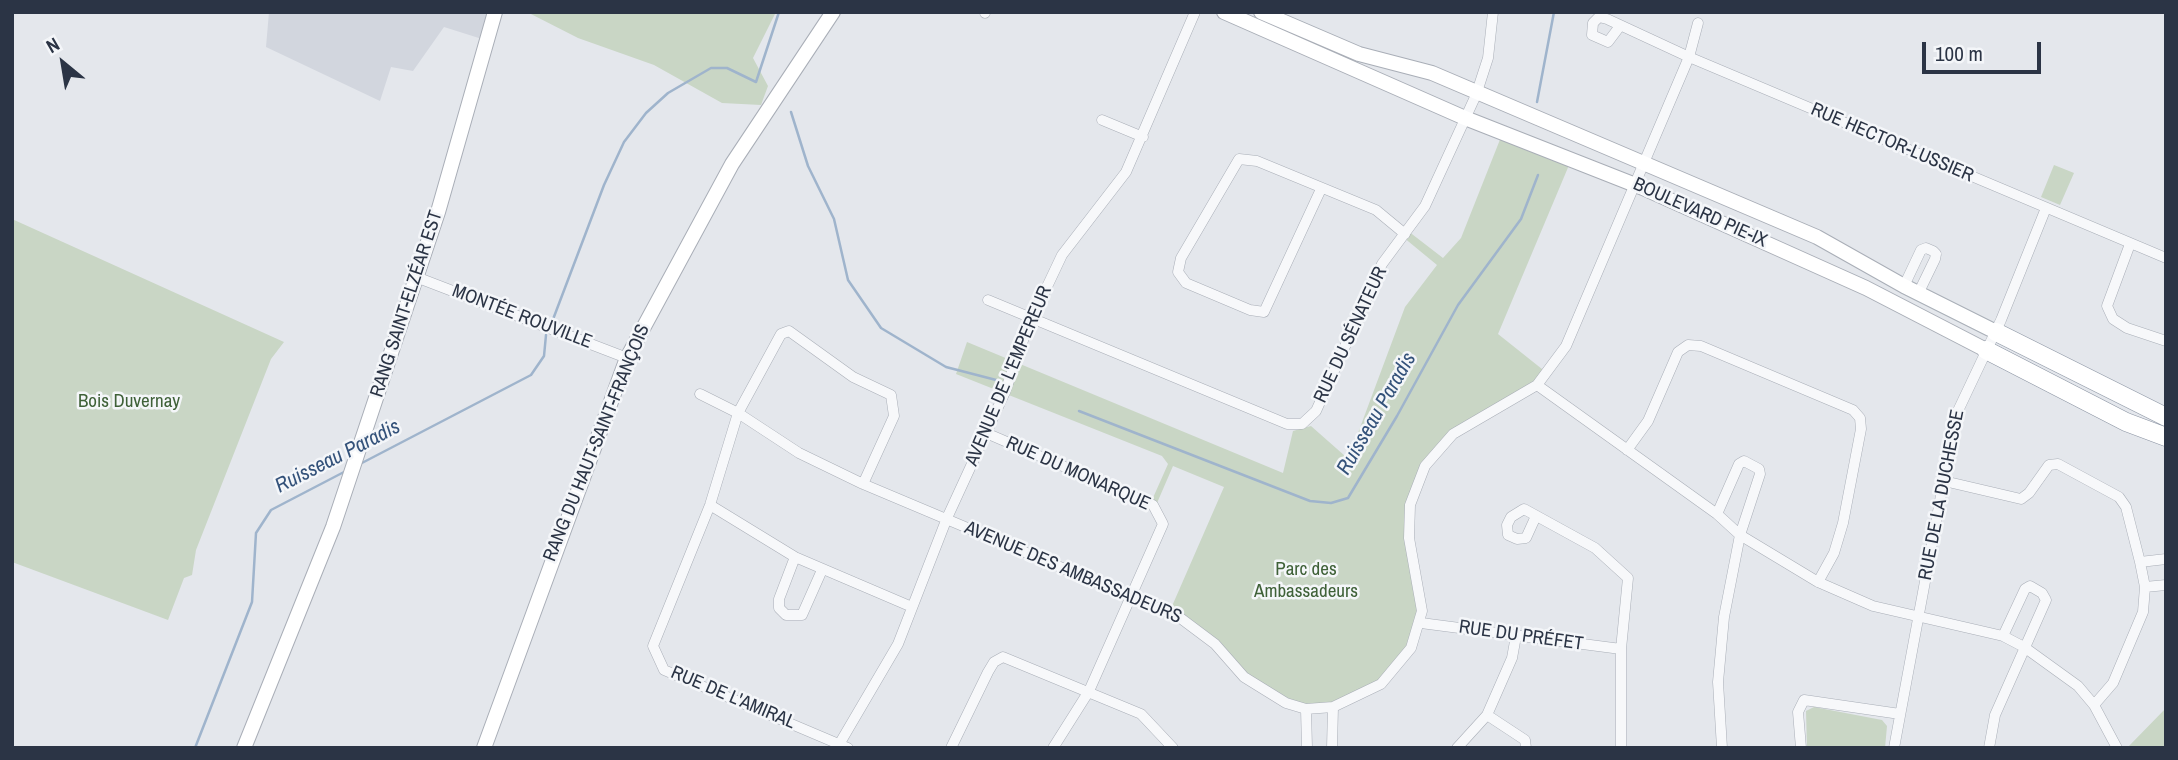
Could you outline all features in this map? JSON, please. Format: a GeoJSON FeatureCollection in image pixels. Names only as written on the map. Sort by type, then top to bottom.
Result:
{"type":"FeatureCollection","features":[{"type":"Feature","properties":{"kind":"highway","name":"BOULEVARD PIE-IX"},"geometry":{"type":"LineString","coordinates":[[1996,332],[2166,417]]}},
{"type":"Feature","properties":{"kind":"highway","name":"BOULEVARD PIE-IX"},"geometry":{"type":"LineString","coordinates":[[1986,351],[2138,427],[2166,437]]}},
{"type":"Feature","properties":{"kind":"highway"},"geometry":{"type":"LineString","coordinates":[[2056,386],[2056,375],[2067,369]]}},
{"type":"Feature","properties":{"kind":"highway"},"geometry":{"type":"LineString","coordinates":[[2138,427],[2166,446]]}},
{"type":"Feature","properties":{"kind":"street","name":"RANG SAINT-ELZÉAR EST"},"geometry":{"type":"LineString","coordinates":[[244,748],[333,527],[416,277],[495,12]]}},
{"type":"Feature","properties":{"kind":"street","name":"RANG DU HAUT-SAINT-FRANÇOIS"},"geometry":{"type":"LineString","coordinates":[[484,748],[627,358],[732,164],[834,12]]}},
{"type":"Feature","properties":{"kind":"street","name":"AVENUE DE L'EMPEREUR"},"geometry":{"type":"LineString","coordinates":[[842,747],[898,644],[947,518],[1062,256],[1126,172],[1195,12]]}},
{"type":"Feature","properties":{"kind":"street","name":"BOULEVARD PIE-IX"},"geometry":{"type":"LineString","coordinates":[[1224,12],[1465,118],[1636,184],[1867,288],[1986,351]]}},
{"type":"Feature","properties":{"kind":"street","name":"BOULEVARD PIE-IX"},"geometry":{"type":"LineString","coordinates":[[1261,12],[1359,54],[1432,74],[1476,95],[1817,237],[1918,294],[1996,332]]}},
{"type":"Feature","properties":{"kind":"street","name":"RUE DU SÉNATEUR"},"geometry":{"type":"LineString","coordinates":[[988,300],[1287,424],[1302,424],[1316,411],[1382,264],[1426,206],[1476,95],[1488,58],[1493,12]]}},
{"type":"Feature","properties":{"kind":"street","name":"AVENUE DES AMBASSADEURS"},"geometry":{"type":"LineString","coordinates":[[700,394],[738,413],[799,453],[863,484],[1179,617],[1199,630],[1244,677],[1264,692],[1306,709],[1333,707],[1381,684],[1412,648],[1421,623],[1419,583],[1409,538],[1410,505],[1424,466],[1453,435],[1537,385],[1566,346],[1689,57],[1699,23]]}},
{"type":"Feature","properties":{"kind":"street","name":"RUE HECTOR-LUSSIER"},"geometry":{"type":"LineString","coordinates":[[1620,26],[2166,258]]}},
{"type":"Feature","properties":{"kind":"street"},"geometry":{"type":"LineString","coordinates":[[1102,120],[1143,137]]}},
{"type":"Feature","properties":{"kind":"street"},"geometry":{"type":"LineString","coordinates":[[1321,189],[1264,312],[1250,310],[1186,283],[1178,272],[1181,258],[1240,159],[1257,161],[1376,210],[1405,234]]}},
{"type":"Feature","properties":{"kind":"street","name":"RUE DE LA DUCHESSE"},"geometry":{"type":"LineString","coordinates":[[1894,748],[1956,415],[1996,332],[2046,208]]}},
{"type":"Feature","properties":{"kind":"street"},"geometry":{"type":"LineString","coordinates":[[2130,244],[2107,306],[2113,319],[2127,328],[2166,341]]}},
{"type":"Feature","properties":{"kind":"street"},"geometry":{"type":"LineString","coordinates":[[1903,286],[1921,250],[1926,248],[1933,251],[1936,254],[1935,259],[1918,294]]}},
{"type":"Feature","properties":{"kind":"street","name":"MONTÉE ROUVILLE"},"geometry":{"type":"LineString","coordinates":[[416,277],[627,358]]}},
{"type":"Feature","properties":{"kind":"street","name":"RUE DE L'AMIRAL"},"geometry":{"type":"LineString","coordinates":[[842,747],[664,670],[653,646],[710,505],[738,413],[776,340],[789,331],[853,377],[891,395],[894,416],[863,484]]}},
{"type":"Feature","properties":{"kind":"street"},"geometry":{"type":"LineString","coordinates":[[1627,450],[1648,421],[1678,352],[1688,345],[1701,346],[1853,410],[1860,418],[1861,429],[1843,523],[1834,552],[1818,582]]}},
{"type":"Feature","properties":{"kind":"street"},"geometry":{"type":"LineString","coordinates":[[1537,385],[1717,514],[1740,535],[1818,582],[1873,606],[1918,614],[2003,636],[2024,647],[2078,686],[2094,705],[2117,748]]}},
{"type":"Feature","properties":{"kind":"street","name":"RUE DU MONARQUE"},"geometry":{"type":"LineString","coordinates":[[986,433],[1153,505],[1163,524],[1089,691],[1053,748]]}},
{"type":"Feature","properties":{"kind":"street"},"geometry":{"type":"LineString","coordinates":[[1717,514],[1739,464],[1744,461],[1759,469],[1760,474],[1740,535],[1724,617],[1718,682],[1722,748]]}},
{"type":"Feature","properties":{"kind":"street"},"geometry":{"type":"LineString","coordinates":[[1944,481],[2021,499],[2029,493],[2049,465],[2058,464],[2119,497],[2126,508],[2140,562],[2145,587],[2143,612],[2113,683],[2094,705]]}},
{"type":"Feature","properties":{"kind":"street"},"geometry":{"type":"LineString","coordinates":[[710,505],[795,557],[912,607]]}},
{"type":"Feature","properties":{"kind":"street"},"geometry":{"type":"LineString","coordinates":[[1536,516],[1595,548],[1628,578],[1621,649],[1621,748]]}},
{"type":"Feature","properties":{"kind":"street"},"geometry":{"type":"LineString","coordinates":[[795,557],[779,600],[779,608],[786,615],[802,615],[822,570]]}},
{"type":"Feature","properties":{"kind":"street"},"geometry":{"type":"LineString","coordinates":[[2140,562],[2166,559]]}},
{"type":"Feature","properties":{"kind":"street"},"geometry":{"type":"LineString","coordinates":[[2145,587],[2166,585]]}},
{"type":"Feature","properties":{"kind":"street"},"geometry":{"type":"LineString","coordinates":[[1989,748],[1995,715],[2046,600],[2036,589],[2030,586],[2025,589],[2003,636]]}},
{"type":"Feature","properties":{"kind":"street","name":"RUE DU PRÉFET"},"geometry":{"type":"LineString","coordinates":[[1421,623],[1621,649]]}},
{"type":"Feature","properties":{"kind":"street"},"geometry":{"type":"LineString","coordinates":[[1457,748],[1487,715],[1512,658],[1516,636]]}},
{"type":"Feature","properties":{"kind":"street"},"geometry":{"type":"LineString","coordinates":[[951,748],[994,662],[1003,657],[1141,714],[1160,743],[1173,748]]}},
{"type":"Feature","properties":{"kind":"street"},"geometry":{"type":"LineString","coordinates":[[1801,748],[1798,712],[1804,700],[1900,714]]}},
{"type":"Feature","properties":{"kind":"street"},"geometry":{"type":"LineString","coordinates":[[1332,748],[1333,707]]}},
{"type":"Feature","properties":{"kind":"street"},"geometry":{"type":"LineString","coordinates":[[1306,709],[1307,748]]}},
{"type":"Feature","properties":{"kind":"street"},"geometry":{"type":"LineString","coordinates":[[1487,715],[1525,740],[1526,748]]}},
{"type":"Feature","properties":{"kind":"shaded area"},"geometry":{"type":"Polygon","coordinates":[[[269,12],[489,12],[482,39],[444,27],[413,71],[391,67],[380,101],[266,47],[269,12]]]}},
{"type":"Feature","properties":{"kind":"green space"},"geometry":{"type":"Polygon","coordinates":[[[527,12],[776,12],[753,58],[768,86],[761,105],[722,103],[654,65],[578,38],[527,12]]]}},
{"type":"Feature","properties":{"kind":"green space","name":"Parc des Ambassadeurs"},"geometry":{"type":"Polygon","coordinates":[[[1503,132],[1572,158],[1498,334],[1547,373],[1537,385],[1473,420],[1431,455],[1410,505],[1410,540],[1422,611],[1411,648],[1381,684],[1333,707],[1306,709],[1264,692],[1215,644],[1169,613],[1224,487],[1173,466],[1157,503],[1152,500],[1168,464],[1162,456],[956,374],[967,342],[1283,473],[1293,431],[1311,426],[1345,456],[1358,433],[1405,307],[1437,265],[1403,237],[1408,231],[1443,258],[1461,238],[1503,132]]]}},
{"type":"Feature","properties":{"kind":"green space"},"geometry":{"type":"Polygon","coordinates":[[[2054,165],[2074,173],[2060,205],[2041,197],[2054,165]]]}},
{"type":"Feature","properties":{"kind":"green space","name":"Bois Duvernay"},"geometry":{"type":"Polygon","coordinates":[[[12,219],[284,342],[271,359],[196,550],[192,575],[184,578],[168,620],[12,562],[12,219]]]}},
{"type":"Feature","properties":{"kind":"green space"},"geometry":{"type":"Polygon","coordinates":[[[1814,707],[1882,720],[1887,726],[1885,748],[1807,748],[1806,711],[1814,707]]]}},
{"type":"Feature","properties":{"kind":"green space"},"geometry":{"type":"Polygon","coordinates":[[[2166,708],[2166,748],[2128,748],[2128,747],[2166,708]]]}},
{"type":"Feature","properties":{"kind":"waterway","name":"Ruisseau Paradis"},"geometry":{"type":"LineString","coordinates":[[552,322],[604,185],[624,142],[646,113],[668,93],[711,68],[727,68],[756,82],[779,12]]}},
{"type":"Feature","properties":{"kind":"waterway","name":"Ruisseau Paradis"},"geometry":{"type":"LineString","coordinates":[[1537,102],[1554,12]]}},
{"type":"Feature","properties":{"kind":"waterway","name":"Ruisseau Paradis"},"geometry":{"type":"LineString","coordinates":[[791,112],[808,166],[834,219],[848,280],[881,328],[946,367],[1000,381]]}},
{"type":"Feature","properties":{"kind":"waterway","name":"Ruisseau Paradis"},"geometry":{"type":"LineString","coordinates":[[1079,411],[1310,501],[1331,503],[1348,498],[1458,305],[1521,219],[1538,175]]}},
{"type":"Feature","properties":{"kind":"waterway","name":"Ruisseau Paradis"},"geometry":{"type":"LineString","coordinates":[[360,464],[531,375],[544,356],[546,335]]}},
{"type":"Feature","properties":{"kind":"waterway","name":"Ruisseau Paradis"},"geometry":{"type":"LineString","coordinates":[[195,748],[252,602],[256,533],[271,510],[344,472]]}}]}
